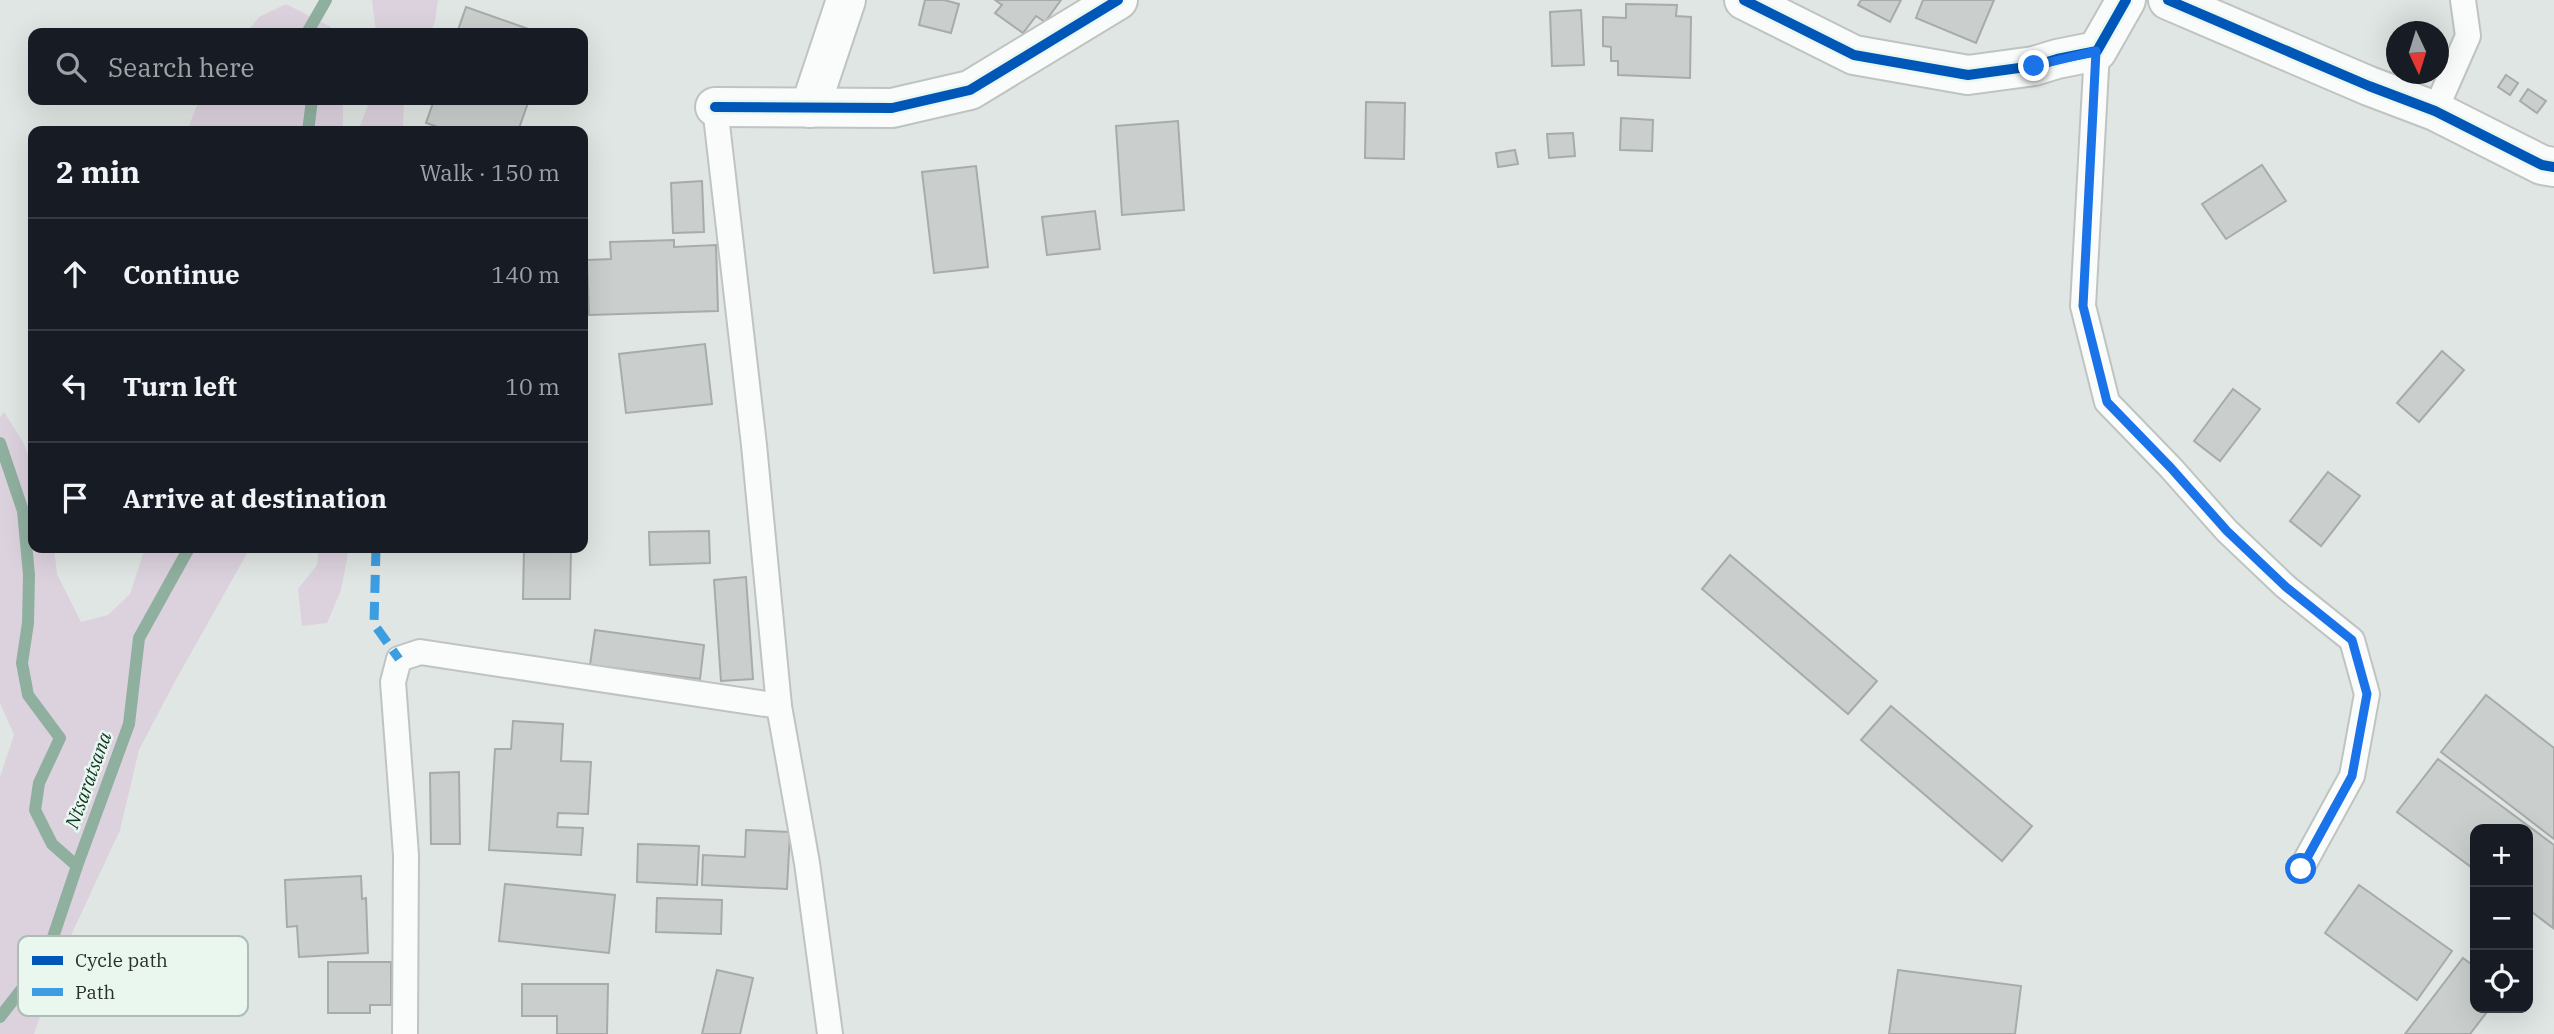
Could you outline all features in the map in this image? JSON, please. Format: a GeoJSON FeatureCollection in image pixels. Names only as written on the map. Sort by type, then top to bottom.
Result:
{"type":"FeatureCollection","features":[{"type":"Feature","properties":{"kind":"street"},"geometry":{"type":"LineString","coordinates":[[810,108],[846,0]]}},
{"type":"Feature","properties":{"kind":"street"},"geometry":{"type":"LineString","coordinates":[[715,107],[892,108],[970,90],[1118,0]]}},
{"type":"Feature","properties":{"kind":"street"},"geometry":{"type":"LineString","coordinates":[[1744,0],[1854,55],[1968,75],[2034,66],[2096,51],[2126,0]]}},
{"type":"Feature","properties":{"kind":"street"},"geometry":{"type":"LineString","coordinates":[[2168,0],[2369,86],[2435,111],[2550,172]]}},
{"type":"Feature","properties":{"kind":"lane"},"geometry":{"type":"LineString","coordinates":[[2435,111],[2468,36],[2463,0]]}},
{"type":"Feature","properties":{"kind":"lane"},"geometry":{"type":"LineString","coordinates":[[2096,51],[2083,306],[2107,402],[2227,531],[2286,587],[2352,640],[2367,694],[2352,776],[2301,869]]}},
{"type":"Feature","properties":{"kind":"lane"},"geometry":{"type":"LineString","coordinates":[[715,107],[754,445],[779,706],[807,863],[830,1034]]}},
{"type":"Feature","properties":{"kind":"lane"},"geometry":{"type":"LineString","coordinates":[[405,1034],[406,855],[393,682],[399,659],[420,652],[779,706]]}},
{"type":"Feature","properties":{"kind":"shaded area"},"geometry":{"type":"Polygon","coordinates":[[[372,0],[438,0],[432,28],[375,28],[372,0]]]}},
{"type":"Feature","properties":{"kind":"shaded area"},"geometry":{"type":"Polygon","coordinates":[[[286,4],[331,28],[250,28],[259,17],[286,4]]]}},
{"type":"Feature","properties":{"kind":"shaded area"},"geometry":{"type":"Polygon","coordinates":[[[197,105],[343,105],[343,126],[189,126],[197,105]]]}},
{"type":"Feature","properties":{"kind":"shaded area"},"geometry":{"type":"Polygon","coordinates":[[[368,105],[404,105],[403,126],[360,126],[368,105]]]}},
{"type":"Feature","properties":{"kind":"shaded area"},"geometry":{"type":"Polygon","coordinates":[[[4,412],[28,455],[28,553],[55,553],[57,574],[81,622],[108,615],[130,594],[143,553],[247,553],[139,750],[120,830],[71,936],[18,936],[18,1016],[40,1016],[34,1034],[0,1034],[0,777],[14,735],[0,703],[0,417],[4,412]]]}},
{"type":"Feature","properties":{"kind":"shaded area"},"geometry":{"type":"Polygon","coordinates":[[[318,553],[348,553],[341,590],[327,623],[302,626],[298,589],[317,565],[318,553]]]}},
{"type":"Feature","properties":{"kind":"building"},"geometry":{"type":"Polygon","coordinates":[[[925,0],[944,0],[959,4],[951,33],[919,25],[925,0]]]}},
{"type":"Feature","properties":{"kind":"building"},"geometry":{"type":"Polygon","coordinates":[[[995,0],[1061,0],[1045,22],[1036,16],[1023,33],[995,13],[1002,5],[995,0]]]}},
{"type":"Feature","properties":{"kind":"building"},"geometry":{"type":"Polygon","coordinates":[[[1861,0],[1901,0],[1890,22],[1858,5],[1861,0]]]}},
{"type":"Feature","properties":{"kind":"building"},"geometry":{"type":"Polygon","coordinates":[[[1923,0],[1994,0],[1976,43],[1916,18],[1923,0]]]}},
{"type":"Feature","properties":{"kind":"building"},"geometry":{"type":"Polygon","coordinates":[[[1626,4],[1677,5],[1676,16],[1691,17],[1690,78],[1618,75],[1618,61],[1611,61],[1611,47],[1603,46],[1603,17],[1626,18],[1626,4]]]}},
{"type":"Feature","properties":{"kind":"building"},"geometry":{"type":"Polygon","coordinates":[[[466,7],[526,28],[459,28],[466,7]]]}},
{"type":"Feature","properties":{"kind":"building"},"geometry":{"type":"Polygon","coordinates":[[[1581,10],[1584,65],[1552,66],[1550,12],[1581,10]]]}},
{"type":"Feature","properties":{"kind":"building"},"geometry":{"type":"Polygon","coordinates":[[[2506,75],[2518,83],[2510,95],[2498,87],[2506,75]]]}},
{"type":"Feature","properties":{"kind":"building"},"geometry":{"type":"Polygon","coordinates":[[[2528,89],[2546,101],[2537,113],[2520,101],[2528,89]]]}},
{"type":"Feature","properties":{"kind":"building"},"geometry":{"type":"Polygon","coordinates":[[[1366,102],[1405,103],[1404,159],[1365,158],[1366,102]]]}},
{"type":"Feature","properties":{"kind":"building"},"geometry":{"type":"Polygon","coordinates":[[[432,105],[527,105],[520,126],[435,126],[426,123],[432,105]]]}},
{"type":"Feature","properties":{"kind":"building"},"geometry":{"type":"Polygon","coordinates":[[[1621,118],[1653,120],[1652,151],[1620,150],[1621,118]]]}},
{"type":"Feature","properties":{"kind":"building"},"geometry":{"type":"Polygon","coordinates":[[[1178,121],[1184,210],[1122,215],[1116,126],[1178,121]]]}},
{"type":"Feature","properties":{"kind":"building"},"geometry":{"type":"Polygon","coordinates":[[[1573,133],[1575,156],[1549,158],[1547,134],[1573,133]]]}},
{"type":"Feature","properties":{"kind":"building"},"geometry":{"type":"Polygon","coordinates":[[[1515,150],[1518,164],[1498,167],[1496,153],[1515,150]]]}},
{"type":"Feature","properties":{"kind":"building"},"geometry":{"type":"Polygon","coordinates":[[[2262,165],[2286,201],[2226,239],[2202,204],[2262,165]]]}},
{"type":"Feature","properties":{"kind":"building"},"geometry":{"type":"Polygon","coordinates":[[[976,166],[988,267],[934,273],[922,172],[976,166]]]}},
{"type":"Feature","properties":{"kind":"building"},"geometry":{"type":"Polygon","coordinates":[[[702,181],[704,232],[673,233],[671,183],[702,181]]]}},
{"type":"Feature","properties":{"kind":"building"},"geometry":{"type":"Polygon","coordinates":[[[1095,211],[1100,249],[1047,255],[1042,217],[1095,211]]]}},
{"type":"Feature","properties":{"kind":"building"},"geometry":{"type":"Polygon","coordinates":[[[674,240],[674,247],[716,245],[718,311],[589,315],[588,260],[611,259],[610,242],[674,240]]]}},
{"type":"Feature","properties":{"kind":"building"},"geometry":{"type":"Polygon","coordinates":[[[705,344],[712,404],[626,413],[619,354],[705,344]]]}},
{"type":"Feature","properties":{"kind":"building"},"geometry":{"type":"Polygon","coordinates":[[[2442,351],[2464,370],[2419,422],[2397,403],[2442,351]]]}},
{"type":"Feature","properties":{"kind":"building"},"geometry":{"type":"Polygon","coordinates":[[[2233,389],[2260,409],[2220,461],[2194,441],[2233,389]]]}},
{"type":"Feature","properties":{"kind":"building"},"geometry":{"type":"Polygon","coordinates":[[[2328,472],[2360,496],[2321,546],[2290,521],[2328,472]]]}},
{"type":"Feature","properties":{"kind":"building"},"geometry":{"type":"Polygon","coordinates":[[[709,531],[710,563],[650,565],[649,532],[709,531]]]}},
{"type":"Feature","properties":{"kind":"building"},"geometry":{"type":"Polygon","coordinates":[[[524,553],[571,553],[570,599],[523,599],[524,553]]]}},
{"type":"Feature","properties":{"kind":"building"},"geometry":{"type":"Polygon","coordinates":[[[1730,555],[1877,681],[1848,714],[1702,589],[1730,555]]]}},
{"type":"Feature","properties":{"kind":"building"},"geometry":{"type":"Polygon","coordinates":[[[746,577],[753,679],[721,681],[714,580],[746,577]]]}},
{"type":"Feature","properties":{"kind":"building"},"geometry":{"type":"Polygon","coordinates":[[[595,630],[704,645],[700,679],[590,665],[595,630]]]}},
{"type":"Feature","properties":{"kind":"building"},"geometry":{"type":"Polygon","coordinates":[[[2486,695],[2554,748],[2554,839],[2441,752],[2486,695]]]}},
{"type":"Feature","properties":{"kind":"building"},"geometry":{"type":"Polygon","coordinates":[[[1891,706],[2032,826],[2002,861],[1861,740],[1891,706]]]}},
{"type":"Feature","properties":{"kind":"building"},"geometry":{"type":"Polygon","coordinates":[[[513,721],[563,724],[561,761],[591,762],[588,814],[558,813],[557,827],[583,828],[581,855],[489,850],[495,749],[511,749],[513,721]]]}},
{"type":"Feature","properties":{"kind":"building"},"geometry":{"type":"Polygon","coordinates":[[[2438,759],[2526,824],[2470,824],[2470,866],[2397,812],[2438,759]]]}},
{"type":"Feature","properties":{"kind":"building"},"geometry":{"type":"Polygon","coordinates":[[[459,772],[460,844],[431,844],[430,773],[459,772]]]}},
{"type":"Feature","properties":{"kind":"building"},"geometry":{"type":"Polygon","coordinates":[[[2533,829],[2554,845],[2553,928],[2533,913],[2533,829]]]}},
{"type":"Feature","properties":{"kind":"building"},"geometry":{"type":"Polygon","coordinates":[[[746,830],[790,832],[787,889],[702,885],[703,855],[745,857],[746,830]]]}},
{"type":"Feature","properties":{"kind":"building"},"geometry":{"type":"Polygon","coordinates":[[[638,844],[699,846],[697,885],[637,882],[638,844]]]}},
{"type":"Feature","properties":{"kind":"building"},"geometry":{"type":"Polygon","coordinates":[[[361,876],[362,899],[366,898],[368,953],[299,957],[297,926],[287,927],[285,880],[361,876]]]}},
{"type":"Feature","properties":{"kind":"building"},"geometry":{"type":"Polygon","coordinates":[[[505,884],[615,895],[609,953],[499,941],[505,884]]]}},
{"type":"Feature","properties":{"kind":"building"},"geometry":{"type":"Polygon","coordinates":[[[2359,885],[2452,951],[2417,1000],[2325,933],[2359,885]]]}},
{"type":"Feature","properties":{"kind":"building"},"geometry":{"type":"Polygon","coordinates":[[[657,898],[722,900],[721,934],[656,932],[657,898]]]}},
{"type":"Feature","properties":{"kind":"building"},"geometry":{"type":"Polygon","coordinates":[[[2463,958],[2470,963],[2470,1013],[2486,1013],[2470,1034],[2405,1034],[2463,958]]]}},
{"type":"Feature","properties":{"kind":"building"},"geometry":{"type":"Polygon","coordinates":[[[328,962],[391,962],[391,1005],[370,1005],[370,1013],[328,1013],[328,962]]]}},
{"type":"Feature","properties":{"kind":"building"},"geometry":{"type":"Polygon","coordinates":[[[717,970],[753,978],[740,1034],[702,1034],[717,970]]]}},
{"type":"Feature","properties":{"kind":"building"},"geometry":{"type":"Polygon","coordinates":[[[1898,970],[2021,986],[2015,1034],[1889,1034],[1898,970]]]}},
{"type":"Feature","properties":{"kind":"building"},"geometry":{"type":"Polygon","coordinates":[[[522,984],[608,984],[607,1034],[557,1034],[557,1016],[522,1016],[522,984]]]}},
{"type":"Feature","properties":{"kind":"waterway","name":"Ntsaratsana"},"geometry":{"type":"LineString","coordinates":[[310,28],[326,0]]}},
{"type":"Feature","properties":{"kind":"waterway","name":"Ntsaratsana"},"geometry":{"type":"LineString","coordinates":[[309,126],[311,105]]}},
{"type":"Feature","properties":{"kind":"waterway"},"geometry":{"type":"LineString","coordinates":[[0,443],[23,511],[29,575],[28,623],[22,663],[28,695],[60,738],[39,783],[35,810],[52,844],[77,866]]}},
{"type":"Feature","properties":{"kind":"waterway","name":"Ntsaratsana"},"geometry":{"type":"LineString","coordinates":[[53,936],[129,724],[139,638],[186,553]]}},
{"type":"Feature","properties":{"kind":"waterway","name":"Ntsaratsana"},"geometry":{"type":"LineString","coordinates":[[0,1017],[18,994]]}},
{"type":"Feature","properties":{"kind":"marked path"},"geometry":{"type":"LineString","coordinates":[[376,553],[374,624],[399,659]]}},
{"type":"Feature","properties":{"kind":"cycle path"},"geometry":{"type":"LineString","coordinates":[[715,107],[892,108],[970,90],[1118,0]]}},
{"type":"Feature","properties":{"kind":"cycle path"},"geometry":{"type":"LineString","coordinates":[[1744,0],[1854,55],[1968,75],[2034,66],[2097,51],[2126,0]]}},
{"type":"Feature","properties":{"kind":"cycle path"},"geometry":{"type":"LineString","coordinates":[[2168,0],[2369,86],[2435,111],[2542,165],[2554,167]]}},
{"type":"Feature","properties":{"kind":"route"},"geometry":{"type":"LineString","coordinates":[[2034,66],[2096,51],[2083,306],[2107,402],[2227,531],[2286,587],[2352,640],[2367,694],[2352,776],[2301,869]]}}]}
